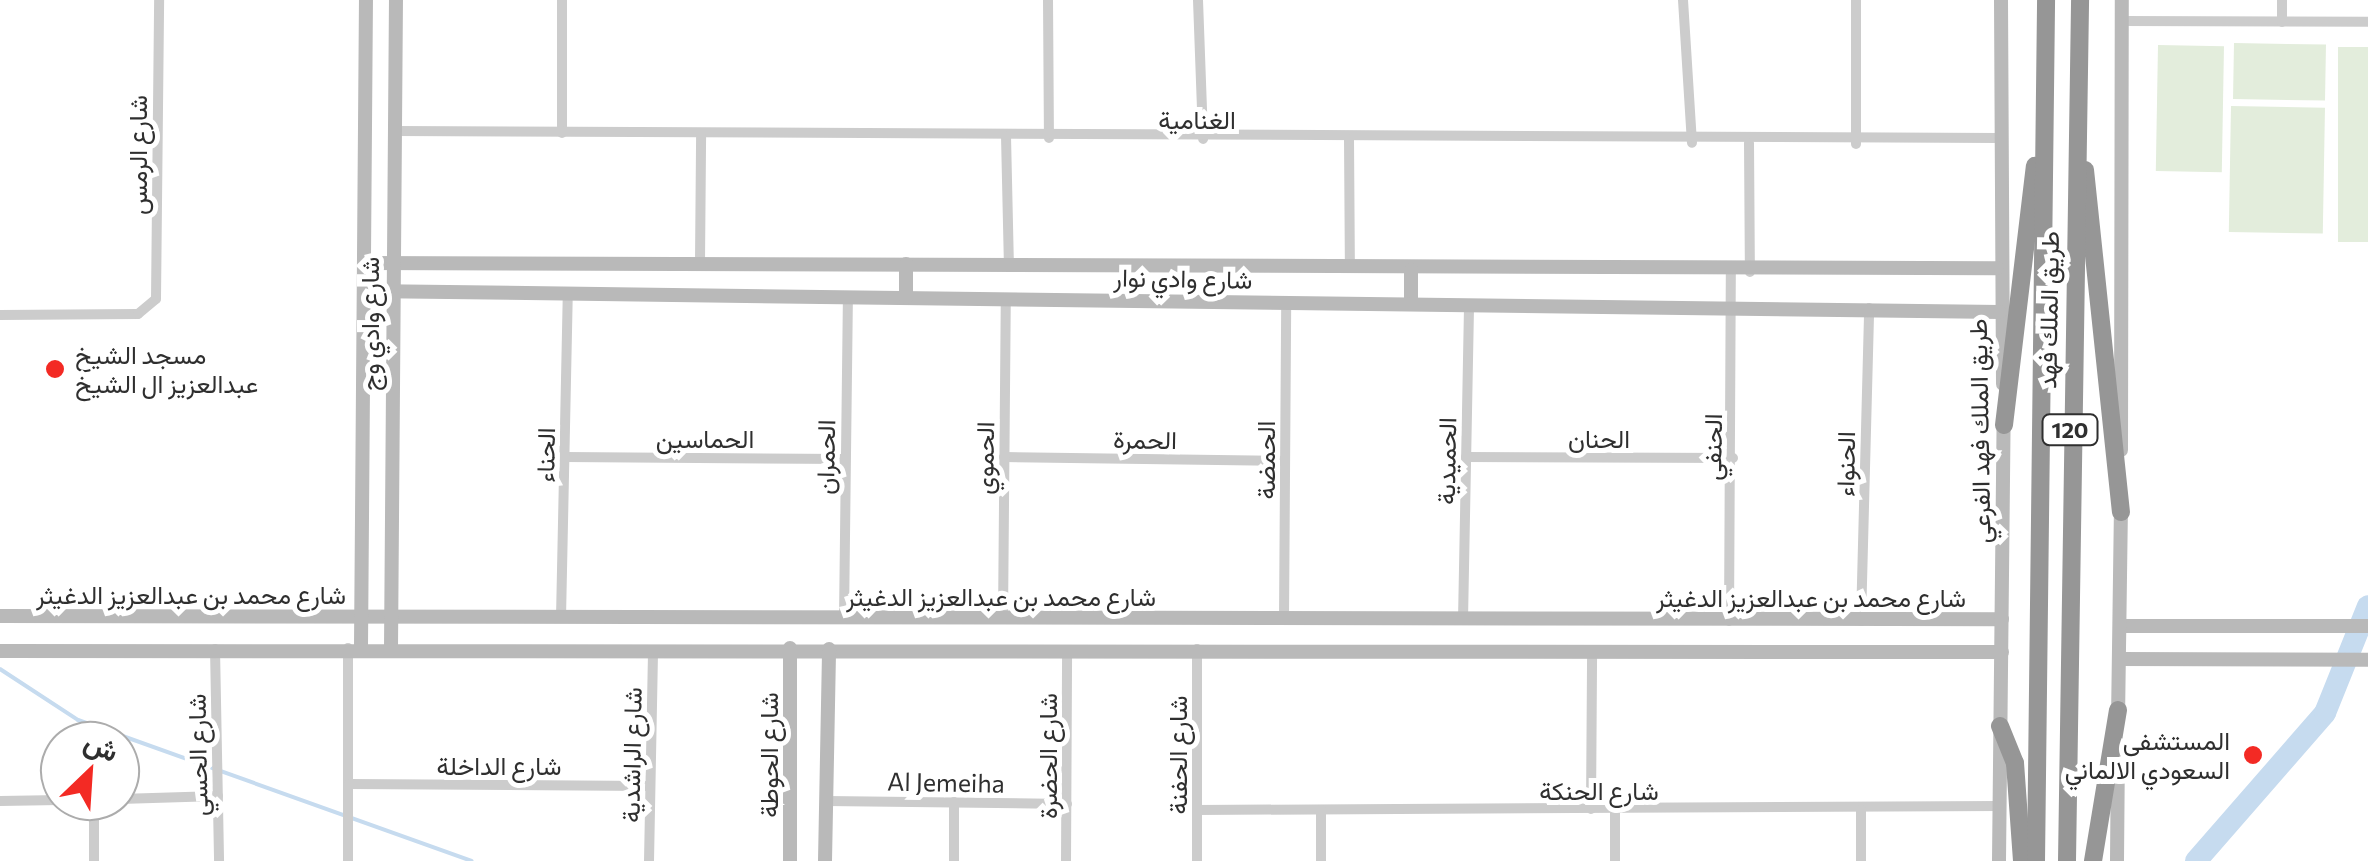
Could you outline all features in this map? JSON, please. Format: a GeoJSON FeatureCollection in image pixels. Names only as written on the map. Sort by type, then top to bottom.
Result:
{"type":"FeatureCollection","features":[{"type":"Feature","properties":{"kind":"highway","name":"طريق الملك فهد"},"geometry":{"type":"LineString","coordinates":[[2036,861],[2046,0]]}},
{"type":"Feature","properties":{"kind":"highway","name":"طريق الملك فهد"},"geometry":{"type":"LineString","coordinates":[[2068,861],[2080,0]]}},
{"type":"Feature","properties":{"kind":"highway"},"geometry":{"type":"LineString","coordinates":[[2004,425],[2044,86]]}},
{"type":"Feature","properties":{"kind":"highway"},"geometry":{"type":"LineString","coordinates":[[2077,91],[2121,512]]}},
{"type":"Feature","properties":{"kind":"highway"},"geometry":{"type":"LineString","coordinates":[[2093,861],[2118,710]]}},
{"type":"Feature","properties":{"kind":"highway"},"geometry":{"type":"LineString","coordinates":[[2000,726],[2015,763],[2022,861]]}},
{"type":"Feature","properties":{"kind":"street","name":"شارع الرمس"},"geometry":{"type":"LineString","coordinates":[[0,315],[150,309],[158,0]]}},
{"type":"Feature","properties":{"kind":"street","name":"شارع وادي وج"},"geometry":{"type":"LineString","coordinates":[[355,647],[362,618],[366,0]]}},
{"type":"Feature","properties":{"kind":"street","name":"شارع وادي وج"},"geometry":{"type":"LineString","coordinates":[[391,648],[396,0]]}},
{"type":"Feature","properties":{"kind":"street"},"geometry":{"type":"LineString","coordinates":[[562,0],[562,133]]}},
{"type":"Feature","properties":{"kind":"street"},"geometry":{"type":"LineString","coordinates":[[1048,0],[1049,138]]}},
{"type":"Feature","properties":{"kind":"street"},"geometry":{"type":"LineString","coordinates":[[1198,0],[1203,139]]}},
{"type":"Feature","properties":{"kind":"street"},"geometry":{"type":"LineString","coordinates":[[1683,0],[1692,143]]}},
{"type":"Feature","properties":{"kind":"street"},"geometry":{"type":"LineString","coordinates":[[1856,0],[1856,144]]}},
{"type":"Feature","properties":{"kind":"street","name":"طريق الملك فهد الفرعي"},"geometry":{"type":"LineString","coordinates":[[2000,0],[1997,268],[2004,425],[2000,861]]}},
{"type":"Feature","properties":{"kind":"street"},"geometry":{"type":"LineString","coordinates":[[2117,861],[2122,0]]}},
{"type":"Feature","properties":{"kind":"street"},"geometry":{"type":"LineString","coordinates":[[2282,0],[2282,22]]}},
{"type":"Feature","properties":{"kind":"street"},"geometry":{"type":"LineString","coordinates":[[2122,21],[2368,22]]}},
{"type":"Feature","properties":{"kind":"street","name":"الغنامية"},"geometry":{"type":"LineString","coordinates":[[394,131],[701,137],[1856,144],[1999,138]]}},
{"type":"Feature","properties":{"kind":"street"},"geometry":{"type":"LineString","coordinates":[[1006,136],[1009,264]]}},
{"type":"Feature","properties":{"kind":"street"},"geometry":{"type":"LineString","coordinates":[[700,262],[701,137]]}},
{"type":"Feature","properties":{"kind":"street"},"geometry":{"type":"LineString","coordinates":[[1349,139],[1350,269]]}},
{"type":"Feature","properties":{"kind":"street"},"geometry":{"type":"LineString","coordinates":[[1749,143],[1750,274]]}},
{"type":"Feature","properties":{"kind":"street","name":"شارع وادي نوار"},"geometry":{"type":"LineString","coordinates":[[365,263],[1009,264],[1731,274],[1997,268]]}},
{"type":"Feature","properties":{"kind":"street"},"geometry":{"type":"LineString","coordinates":[[906,264],[906,296]]}},
{"type":"Feature","properties":{"kind":"street"},"geometry":{"type":"LineString","coordinates":[[1411,270],[1411,303]]}},
{"type":"Feature","properties":{"kind":"street","name":"الحنفي"},"geometry":{"type":"LineString","coordinates":[[1729,620],[1731,274]]}},
{"type":"Feature","properties":{"kind":"street","name":"شارع وادي نوار"},"geometry":{"type":"LineString","coordinates":[[364,291],[2000,312]]}},
{"type":"Feature","properties":{"kind":"street","name":"الحناء"},"geometry":{"type":"LineString","coordinates":[[562,618],[568,294]]}},
{"type":"Feature","properties":{"kind":"street","name":"الحمران"},"geometry":{"type":"LineString","coordinates":[[844,618],[848,296]]}},
{"type":"Feature","properties":{"kind":"street","name":"الحموي"},"geometry":{"type":"LineString","coordinates":[[1002,619],[1006,298]]}},
{"type":"Feature","properties":{"kind":"street","name":"الحمضة"},"geometry":{"type":"LineString","coordinates":[[1284,619],[1286,302]]}},
{"type":"Feature","properties":{"kind":"street","name":"الحميدية"},"geometry":{"type":"LineString","coordinates":[[1463,620],[1469,304]]}},
{"type":"Feature","properties":{"kind":"street","name":"الحنواء"},"geometry":{"type":"LineString","coordinates":[[1861,621],[1869,308]]}},
{"type":"Feature","properties":{"kind":"street","name":"الحمرة"},"geometry":{"type":"LineString","coordinates":[[1004,456],[1285,462]]}},
{"type":"Feature","properties":{"kind":"street","name":"الحماسين"},"geometry":{"type":"LineString","coordinates":[[565,457],[845,459]]}},
{"type":"Feature","properties":{"kind":"street","name":"الحنان"},"geometry":{"type":"LineString","coordinates":[[1466,457],[1732,458]]}},
{"type":"Feature","properties":{"kind":"street","name":"شارع محمد بن عبدالعزيز الدغيثر"},"geometry":{"type":"LineString","coordinates":[[0,616],[2002,619]]}},
{"type":"Feature","properties":{"kind":"street"},"geometry":{"type":"LineString","coordinates":[[2120,626],[2368,626]]}},
{"type":"Feature","properties":{"kind":"street"},"geometry":{"type":"LineString","coordinates":[[348,861],[355,647]]}},
{"type":"Feature","properties":{"kind":"street"},"geometry":{"type":"LineString","coordinates":[[0,651],[355,647],[2002,652]]}},
{"type":"Feature","properties":{"kind":"street","name":"شارع الحسي"},"geometry":{"type":"LineString","coordinates":[[214,648],[219,861]]}},
{"type":"Feature","properties":{"kind":"street","name":"شارع الحوطة"},"geometry":{"type":"LineString","coordinates":[[790,648],[790,861]]}},
{"type":"Feature","properties":{"kind":"street"},"geometry":{"type":"LineString","coordinates":[[825,861],[829,649]]}},
{"type":"Feature","properties":{"kind":"street","name":"شارع الحفنة"},"geometry":{"type":"LineString","coordinates":[[1197,649],[1197,861]]}},
{"type":"Feature","properties":{"kind":"street","name":"شارع الراشدية"},"geometry":{"type":"LineString","coordinates":[[649,861],[653,650]]}},
{"type":"Feature","properties":{"kind":"street"},"geometry":{"type":"LineString","coordinates":[[1592,650],[1592,809]]}},
{"type":"Feature","properties":{"kind":"street","name":"شارع الحضرة"},"geometry":{"type":"LineString","coordinates":[[1066,861],[1067,651]]}},
{"type":"Feature","properties":{"kind":"street"},"geometry":{"type":"LineString","coordinates":[[2118,659],[2368,660]]}},
{"type":"Feature","properties":{"kind":"street","name":"شارع الداخلة"},"geometry":{"type":"LineString","coordinates":[[349,784],[648,786]]}},
{"type":"Feature","properties":{"kind":"street"},"geometry":{"type":"LineString","coordinates":[[140,798],[218,796]]}},
{"type":"Feature","properties":{"kind":"street"},"geometry":{"type":"LineString","coordinates":[[0,801],[40,800]]}},
{"type":"Feature","properties":{"kind":"street","name":"Al Jemeiha"},"geometry":{"type":"LineString","coordinates":[[826,800],[1066,804]]}},
{"type":"Feature","properties":{"kind":"street"},"geometry":{"type":"LineString","coordinates":[[954,802],[954,861]]}},
{"type":"Feature","properties":{"kind":"street","name":"شارع الحنكة"},"geometry":{"type":"LineString","coordinates":[[1197,810],[1861,810],[2000,806]]}},
{"type":"Feature","properties":{"kind":"street"},"geometry":{"type":"LineString","coordinates":[[1321,810],[1321,861]]}},
{"type":"Feature","properties":{"kind":"street"},"geometry":{"type":"LineString","coordinates":[[1615,810],[1615,861]]}},
{"type":"Feature","properties":{"kind":"street"},"geometry":{"type":"LineString","coordinates":[[1861,810],[1861,861]]}},
{"type":"Feature","properties":{"kind":"street"},"geometry":{"type":"LineString","coordinates":[[94,821],[94,861]]}},
{"type":"Feature","properties":{"kind":"green space"},"geometry":{"type":"Polygon","coordinates":[[[2234,43],[2326,45],[2325,101],[2233,99],[2234,43]]]}},
{"type":"Feature","properties":{"kind":"green space"},"geometry":{"type":"Polygon","coordinates":[[[2158,45],[2224,46],[2222,172],[2156,171],[2158,45]]]}},
{"type":"Feature","properties":{"kind":"green space"},"geometry":{"type":"Polygon","coordinates":[[[2338,47],[2368,47],[2368,242],[2338,242],[2338,47]]]}},
{"type":"Feature","properties":{"kind":"green space"},"geometry":{"type":"Polygon","coordinates":[[[2231,106],[2325,108],[2323,234],[2229,232],[2231,106]]]}},
{"type":"Feature","properties":{"kind":"waterway"},"geometry":{"type":"LineString","coordinates":[[2196,861],[2325,713],[2368,606]]}},
{"type":"Feature","properties":{"kind":"waterway"},"geometry":{"type":"LineString","coordinates":[[0,669],[78,720],[471,861]]}},
{"type":"Feature","properties":{"kind":"place","name":"مسجد الشيخ عبدالعزيز ال الشيخ"},"geometry":{"type":"Point","coordinates":[55,369]}},
{"type":"Feature","properties":{"kind":"place","name":"المستشفى السعودي الالماني"},"geometry":{"type":"Point","coordinates":[2253,755]}}]}
